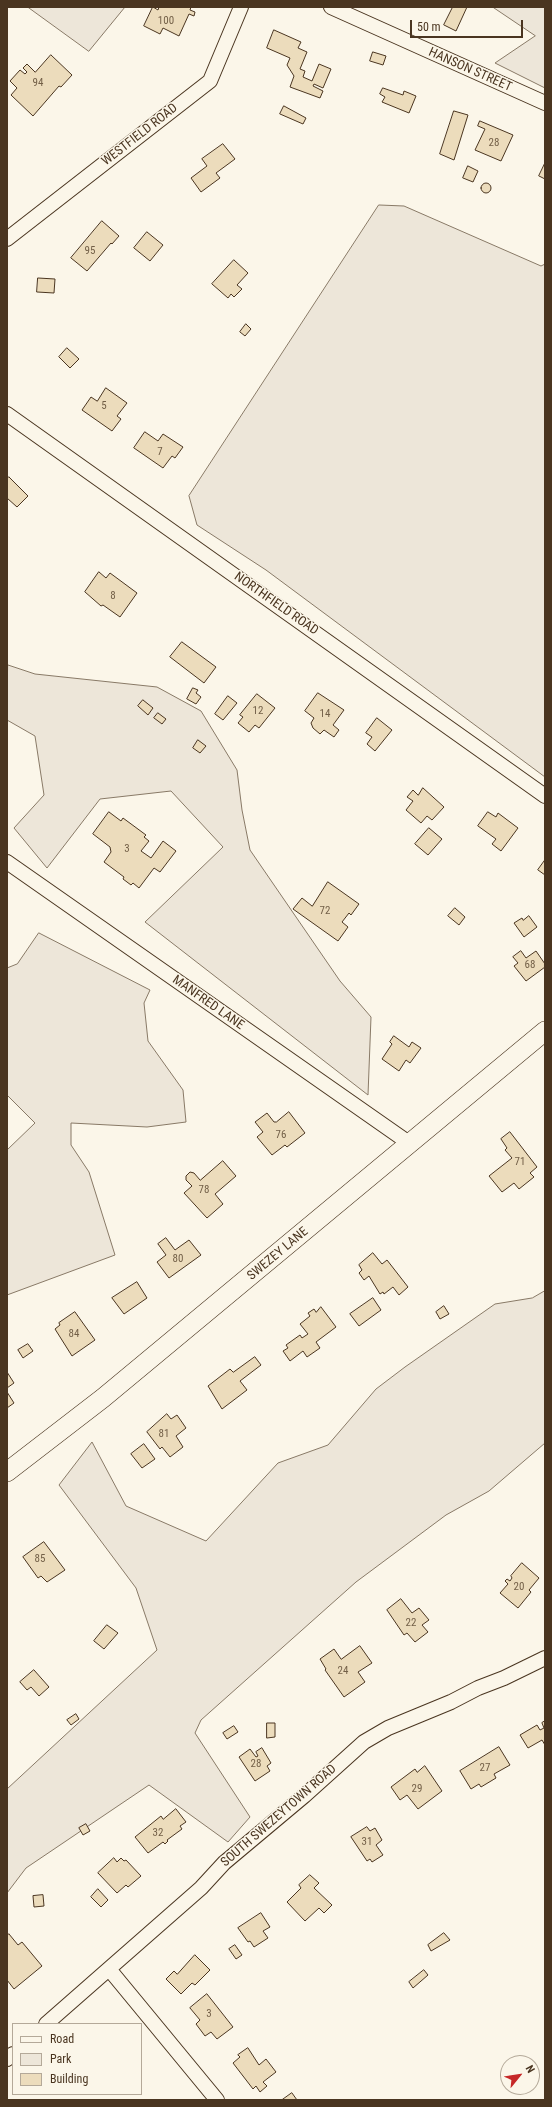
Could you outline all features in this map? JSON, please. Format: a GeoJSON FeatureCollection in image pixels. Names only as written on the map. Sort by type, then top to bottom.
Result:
{"type":"FeatureCollection","features":[{"type":"Feature","properties":{"kind":"street","name":"WESTFIELD ROAD"},"geometry":{"type":"LineString","coordinates":[[7,239],[210,81],[241,7]]}},
{"type":"Feature","properties":{"kind":"street","name":"HANSON STREET"},"geometry":{"type":"LineString","coordinates":[[331,7],[545,102]]}},
{"type":"Feature","properties":{"kind":"street","name":"NORTHFIELD ROAD"},"geometry":{"type":"LineString","coordinates":[[7,414],[545,796]]}},
{"type":"Feature","properties":{"kind":"street","name":"MANFRED LANE"},"geometry":{"type":"LineString","coordinates":[[7,862],[410,1143]]}},
{"type":"Feature","properties":{"kind":"street","name":"SWEZEY LANE"},"geometry":{"type":"LineString","coordinates":[[7,1472],[103,1398],[545,1031]]}},
{"type":"Feature","properties":{"kind":"street","name":"SOUTH SWEZEYTOWN ROAD"},"geometry":{"type":"LineString","coordinates":[[47,2023],[201,1888],[224,1863],[304,1796],[364,1742],[388,1728],[451,1702],[478,1688],[504,1678],[545,1658]]}},
{"type":"Feature","properties":{"kind":"street"},"geometry":{"type":"LineString","coordinates":[[109,1969],[217,2100]]}},
{"type":"Feature","properties":{"kind":"green space"},"geometry":{"type":"Polygon","coordinates":[[[28,7],[125,7],[89,51],[28,7]]]}},
{"type":"Feature","properties":{"kind":"green space"},"geometry":{"type":"Polygon","coordinates":[[[493,7],[545,7],[545,88],[495,63],[535,36],[493,7]]]}},
{"type":"Feature","properties":{"kind":"green space"},"geometry":{"type":"Polygon","coordinates":[[[379,205],[404,206],[541,266],[545,264],[545,777],[266,570],[197,525],[189,496],[379,205]]]}},
{"type":"Feature","properties":{"kind":"green space"},"geometry":{"type":"Polygon","coordinates":[[[8,665],[35,674],[157,687],[201,711],[237,770],[242,810],[250,850],[340,981],[371,1017],[368,1095],[145,922],[223,847],[171,791],[100,799],[47,868],[14,828],[44,795],[35,736],[7,720],[8,665]]]}},
{"type":"Feature","properties":{"kind":"green space"},"geometry":{"type":"Polygon","coordinates":[[[39,933],[150,990],[144,1003],[148,1041],[183,1090],[186,1122],[147,1127],[71,1123],[71,1145],[89,1172],[115,1255],[7,1295],[7,1150],[35,1123],[7,1095],[7,968],[17,964],[39,933]]]}},
{"type":"Feature","properties":{"kind":"green space"},"geometry":{"type":"Polygon","coordinates":[[[545,1291],[545,1443],[489,1491],[446,1515],[356,1582],[201,1720],[195,1733],[250,1817],[228,1842],[149,1785],[26,1868],[7,1893],[7,1789],[157,1650],[136,1588],[59,1485],[92,1442],[126,1506],[206,1541],[278,1463],[328,1445],[376,1389],[405,1367],[495,1304],[532,1298],[545,1291]]]}},
{"type":"Feature","properties":{"kind":"building"},"geometry":{"type":"Polygon","coordinates":[[[153,7],[158,10],[159,7],[191,7],[190,10],[195,12],[194,16],[189,14],[179,36],[163,28],[160,34],[144,26],[153,7]]]}},
{"type":"Feature","properties":{"kind":"building"},"geometry":{"type":"Polygon","coordinates":[[[453,7],[467,7],[456,31],[444,25],[453,7]]]}},
{"type":"Feature","properties":{"kind":"building"},"geometry":{"type":"Polygon","coordinates":[[[274,30],[301,42],[298,48],[307,52],[300,69],[305,71],[303,77],[312,81],[319,64],[331,69],[323,88],[314,84],[313,86],[323,91],[320,98],[290,87],[294,76],[287,65],[290,58],[267,48],[274,30]]]}},
{"type":"Feature","properties":{"kind":"building"},"geometry":{"type":"Polygon","coordinates":[[[373,52],[386,56],[383,65],[370,61],[373,52]]]}},
{"type":"Feature","properties":{"kind":"building"},"geometry":{"type":"Polygon","coordinates":[[[51,55],[72,75],[61,87],[59,86],[33,116],[11,95],[17,88],[10,81],[20,70],[25,74],[27,72],[23,68],[27,64],[35,72],[51,55]]]}},
{"type":"Feature","properties":{"kind":"building"},"geometry":{"type":"Polygon","coordinates":[[[383,88],[403,95],[404,91],[416,96],[409,113],[382,102],[385,97],[380,94],[383,88]]]}},
{"type":"Feature","properties":{"kind":"building"},"geometry":{"type":"Polygon","coordinates":[[[284,106],[306,118],[303,124],[280,114],[284,106]]]}},
{"type":"Feature","properties":{"kind":"building"},"geometry":{"type":"Polygon","coordinates":[[[454,111],[468,115],[454,160],[440,154],[454,111]]]}},
{"type":"Feature","properties":{"kind":"building"},"geometry":{"type":"Polygon","coordinates":[[[480,121],[513,135],[501,161],[475,150],[485,129],[478,126],[480,121]]]}},
{"type":"Feature","properties":{"kind":"building"},"geometry":{"type":"Polygon","coordinates":[[[223,144],[235,159],[216,173],[220,178],[201,192],[191,178],[207,166],[202,159],[223,144]]]}},
{"type":"Feature","properties":{"kind":"building"},"geometry":{"type":"Polygon","coordinates":[[[545,163],[545,179],[539,176],[545,163]]]}},
{"type":"Feature","properties":{"kind":"building"},"geometry":{"type":"Polygon","coordinates":[[[468,166],[478,171],[473,182],[463,178],[468,166]]]}},
{"type":"Feature","properties":{"kind":"building"},"geometry":{"type":"Polygon","coordinates":[[[484,183],[488,183],[490,184],[490,192],[484,193],[481,190],[481,186],[484,183]]]}},
{"type":"Feature","properties":{"kind":"building"},"geometry":{"type":"Polygon","coordinates":[[[102,221],[119,236],[87,271],[71,258],[102,221]]]}},
{"type":"Feature","properties":{"kind":"building"},"geometry":{"type":"Polygon","coordinates":[[[147,232],[163,245],[150,261],[134,248],[147,232]]]}},
{"type":"Feature","properties":{"kind":"building"},"geometry":{"type":"Polygon","coordinates":[[[234,260],[248,273],[237,285],[242,289],[234,297],[231,294],[228,298],[212,284],[234,260]]]}},
{"type":"Feature","properties":{"kind":"building"},"geometry":{"type":"Polygon","coordinates":[[[38,278],[55,279],[54,293],[37,292],[38,278]]]}},
{"type":"Feature","properties":{"kind":"building"},"geometry":{"type":"Polygon","coordinates":[[[246,324],[251,329],[245,336],[240,332],[246,324]]]}},
{"type":"Feature","properties":{"kind":"building"},"geometry":{"type":"Polygon","coordinates":[[[67,348],[79,359],[70,368],[59,357],[67,348]]]}},
{"type":"Feature","properties":{"kind":"building"},"geometry":{"type":"Polygon","coordinates":[[[106,388],[127,403],[117,416],[121,419],[112,431],[82,410],[91,397],[97,401],[106,388]]]}},
{"type":"Feature","properties":{"kind":"building"},"geometry":{"type":"Polygon","coordinates":[[[145,432],[158,441],[163,434],[183,447],[175,458],[172,456],[163,468],[134,448],[145,432]]]}},
{"type":"Feature","properties":{"kind":"building"},"geometry":{"type":"Polygon","coordinates":[[[9,477],[28,496],[17,507],[7,498],[7,479],[9,477]]]}},
{"type":"Feature","properties":{"kind":"building"},"geometry":{"type":"Polygon","coordinates":[[[99,572],[106,578],[110,573],[137,593],[120,617],[103,605],[101,606],[85,592],[99,572]]]}},
{"type":"Feature","properties":{"kind":"building"},"geometry":{"type":"Polygon","coordinates":[[[182,642],[216,667],[204,683],[170,657],[182,642]]]}},
{"type":"Feature","properties":{"kind":"building"},"geometry":{"type":"Polygon","coordinates":[[[193,688],[198,690],[196,693],[201,697],[196,704],[187,699],[193,688]]]}},
{"type":"Feature","properties":{"kind":"building"},"geometry":{"type":"Polygon","coordinates":[[[318,693],[344,710],[333,725],[339,730],[334,737],[324,730],[320,734],[313,728],[311,723],[314,718],[305,711],[318,693]]]}},
{"type":"Feature","properties":{"kind":"building"},"geometry":{"type":"Polygon","coordinates":[[[257,694],[275,708],[259,728],[255,725],[249,732],[238,723],[243,717],[240,715],[257,694]]]}},
{"type":"Feature","properties":{"kind":"building"},"geometry":{"type":"Polygon","coordinates":[[[228,696],[237,703],[223,720],[215,714],[228,696]]]}},
{"type":"Feature","properties":{"kind":"building"},"geometry":{"type":"Polygon","coordinates":[[[143,700],[153,708],[148,715],[138,706],[143,700]]]}},
{"type":"Feature","properties":{"kind":"building"},"geometry":{"type":"Polygon","coordinates":[[[158,713],[166,719],[162,724],[154,718],[158,713]]]}},
{"type":"Feature","properties":{"kind":"building"},"geometry":{"type":"Polygon","coordinates":[[[377,718],[392,730],[375,751],[367,744],[372,737],[366,733],[377,718]]]}},
{"type":"Feature","properties":{"kind":"building"},"geometry":{"type":"Polygon","coordinates":[[[198,740],[206,746],[200,753],[193,748],[198,740]]]}},
{"type":"Feature","properties":{"kind":"building"},"geometry":{"type":"Polygon","coordinates":[[[423,788],[444,807],[432,820],[427,816],[421,823],[406,810],[413,801],[407,797],[413,790],[418,795],[423,788]]]}},
{"type":"Feature","properties":{"kind":"building"},"geometry":{"type":"Polygon","coordinates":[[[109,812],[121,821],[123,818],[146,835],[144,837],[149,841],[141,851],[151,858],[163,841],[176,851],[160,872],[154,868],[139,888],[133,883],[131,885],[123,879],[124,877],[104,862],[111,852],[110,847],[93,834],[109,812]]]}},
{"type":"Feature","properties":{"kind":"building"},"geometry":{"type":"Polygon","coordinates":[[[488,812],[496,817],[498,813],[518,828],[501,851],[492,844],[496,839],[478,826],[488,812]]]}},
{"type":"Feature","properties":{"kind":"building"},"geometry":{"type":"Polygon","coordinates":[[[429,828],[442,839],[428,855],[415,844],[429,828]]]}},
{"type":"Feature","properties":{"kind":"building"},"geometry":{"type":"Polygon","coordinates":[[[545,860],[545,875],[538,870],[545,860]]]}},
{"type":"Feature","properties":{"kind":"building"},"geometry":{"type":"Polygon","coordinates":[[[328,882],[359,904],[351,915],[349,913],[342,922],[348,927],[338,941],[293,909],[302,898],[312,906],[328,882]]]}},
{"type":"Feature","properties":{"kind":"building"},"geometry":{"type":"Polygon","coordinates":[[[455,908],[465,917],[459,925],[448,916],[455,908]]]}},
{"type":"Feature","properties":{"kind":"building"},"geometry":{"type":"Polygon","coordinates":[[[529,916],[537,927],[524,937],[514,923],[529,916]]]}},
{"type":"Feature","properties":{"kind":"building"},"geometry":{"type":"Polygon","coordinates":[[[521,951],[526,958],[536,951],[545,964],[545,967],[526,981],[514,966],[518,963],[513,957],[521,951]]]}},
{"type":"Feature","properties":{"kind":"building"},"geometry":{"type":"Polygon","coordinates":[[[394,1036],[409,1047],[412,1042],[421,1048],[410,1063],[406,1060],[399,1071],[382,1059],[392,1044],[390,1042],[394,1036]]]}},
{"type":"Feature","properties":{"kind":"building"},"geometry":{"type":"Polygon","coordinates":[[[289,1112],[305,1133],[287,1147],[285,1145],[272,1155],[257,1137],[263,1132],[255,1122],[267,1113],[274,1122],[276,1122],[289,1112]]]}},
{"type":"Feature","properties":{"kind":"building"},"geometry":{"type":"Polygon","coordinates":[[[510,1132],[537,1167],[530,1173],[534,1177],[519,1189],[514,1183],[502,1192],[489,1176],[512,1158],[505,1150],[507,1148],[501,1139],[510,1132]]]}},
{"type":"Feature","properties":{"kind":"building"},"geometry":{"type":"Polygon","coordinates":[[[223,1161],[236,1176],[215,1194],[223,1204],[207,1218],[184,1193],[192,1186],[186,1180],[186,1176],[190,1172],[194,1173],[200,1180],[223,1161]]]}},
{"type":"Feature","properties":{"kind":"building"},"geometry":{"type":"Polygon","coordinates":[[[166,1238],[175,1250],[189,1240],[201,1255],[169,1278],[157,1262],[166,1255],[158,1244],[166,1238]]]}},
{"type":"Feature","properties":{"kind":"building"},"geometry":{"type":"Polygon","coordinates":[[[373,1253],[382,1264],[387,1260],[408,1287],[399,1295],[393,1287],[384,1294],[383,1292],[380,1294],[369,1276],[364,1280],[359,1273],[362,1270],[359,1265],[373,1253]]]}},
{"type":"Feature","properties":{"kind":"building"},"geometry":{"type":"Polygon","coordinates":[[[137,1282],[147,1298],[124,1314],[112,1298],[137,1282]]]}},
{"type":"Feature","properties":{"kind":"building"},"geometry":{"type":"Polygon","coordinates":[[[373,1298],[381,1310],[359,1326],[350,1314],[373,1298]]]}},
{"type":"Feature","properties":{"kind":"building"},"geometry":{"type":"Polygon","coordinates":[[[444,1306],[449,1314],[440,1319],[436,1312],[444,1306]]]}},
{"type":"Feature","properties":{"kind":"building"},"geometry":{"type":"Polygon","coordinates":[[[321,1307],[336,1327],[316,1342],[320,1348],[307,1357],[303,1351],[290,1361],[283,1351],[288,1348],[286,1345],[300,1335],[302,1338],[308,1334],[300,1324],[310,1316],[308,1313],[314,1309],[316,1312],[321,1307]]]}},
{"type":"Feature","properties":{"kind":"building"},"geometry":{"type":"Polygon","coordinates":[[[75,1312],[95,1340],[72,1356],[55,1329],[60,1325],[59,1323],[75,1312]]]}},
{"type":"Feature","properties":{"kind":"building"},"geometry":{"type":"Polygon","coordinates":[[[28,1344],[33,1351],[23,1358],[18,1350],[28,1344]]]}},
{"type":"Feature","properties":{"kind":"building"},"geometry":{"type":"Polygon","coordinates":[[[255,1357],[261,1365],[240,1381],[247,1390],[222,1409],[208,1386],[230,1369],[233,1372],[255,1357]]]}},
{"type":"Feature","properties":{"kind":"building"},"geometry":{"type":"Polygon","coordinates":[[[7,1372],[14,1383],[7,1388],[7,1372]]]}},
{"type":"Feature","properties":{"kind":"building"},"geometry":{"type":"Polygon","coordinates":[[[7,1392],[14,1403],[7,1408],[7,1392]]]}},
{"type":"Feature","properties":{"kind":"building"},"geometry":{"type":"Polygon","coordinates":[[[167,1414],[171,1419],[177,1415],[186,1428],[176,1436],[183,1447],[170,1457],[162,1447],[160,1449],[147,1432],[167,1414]]]}},
{"type":"Feature","properties":{"kind":"building"},"geometry":{"type":"Polygon","coordinates":[[[144,1444],[155,1459],[142,1468],[131,1454],[144,1444]]]}},
{"type":"Feature","properties":{"kind":"building"},"geometry":{"type":"Polygon","coordinates":[[[44,1542],[65,1570],[47,1582],[41,1576],[38,1578],[23,1557],[44,1542]]]}},
{"type":"Feature","properties":{"kind":"building"},"geometry":{"type":"Polygon","coordinates":[[[522,1563],[539,1578],[529,1590],[531,1592],[518,1608],[500,1593],[508,1584],[505,1581],[507,1579],[510,1581],[512,1578],[511,1576],[522,1563]]]}},
{"type":"Feature","properties":{"kind":"building"},"geometry":{"type":"Polygon","coordinates":[[[401,1599],[412,1613],[419,1608],[429,1620],[422,1625],[428,1632],[415,1642],[407,1633],[404,1635],[387,1610],[401,1599]]]}},
{"type":"Feature","properties":{"kind":"building"},"geometry":{"type":"Polygon","coordinates":[[[107,1625],[118,1633],[104,1649],[94,1641],[107,1625]]]}},
{"type":"Feature","properties":{"kind":"building"},"geometry":{"type":"Polygon","coordinates":[[[360,1646],[372,1663],[358,1672],[365,1682],[344,1697],[325,1670],[326,1669],[320,1659],[334,1649],[341,1659],[360,1646]]]}},
{"type":"Feature","properties":{"kind":"building"},"geometry":{"type":"Polygon","coordinates":[[[34,1670],[49,1687],[39,1696],[31,1687],[27,1690],[20,1682],[34,1670]]]}},
{"type":"Feature","properties":{"kind":"building"},"geometry":{"type":"Polygon","coordinates":[[[76,1714],[79,1719],[71,1725],[67,1720],[76,1714]]]}},
{"type":"Feature","properties":{"kind":"building"},"geometry":{"type":"Polygon","coordinates":[[[545,1721],[545,1745],[542,1740],[528,1748],[520,1735],[537,1725],[540,1730],[544,1728],[542,1723],[545,1721]]]}},
{"type":"Feature","properties":{"kind":"building"},"geometry":{"type":"Polygon","coordinates":[[[267,1723],[275,1723],[275,1737],[267,1738],[267,1723]]]}},
{"type":"Feature","properties":{"kind":"building"},"geometry":{"type":"Polygon","coordinates":[[[234,1726],[238,1732],[227,1739],[223,1733],[234,1726]]]}},
{"type":"Feature","properties":{"kind":"building"},"geometry":{"type":"Polygon","coordinates":[[[499,1747],[510,1765],[494,1774],[496,1778],[481,1787],[479,1784],[471,1789],[460,1771],[499,1747]]]}},
{"type":"Feature","properties":{"kind":"building"},"geometry":{"type":"Polygon","coordinates":[[[262,1748],[271,1763],[267,1766],[270,1771],[255,1781],[239,1757],[250,1749],[256,1757],[258,1756],[256,1752],[262,1748]]]}},
{"type":"Feature","properties":{"kind":"building"},"geometry":{"type":"Polygon","coordinates":[[[425,1766],[442,1791],[418,1809],[407,1795],[400,1800],[391,1787],[415,1769],[417,1772],[425,1766]]]}},
{"type":"Feature","properties":{"kind":"building"},"geometry":{"type":"Polygon","coordinates":[[[176,1809],[186,1822],[180,1826],[182,1829],[167,1840],[168,1841],[165,1844],[163,1842],[148,1853],[135,1837],[161,1816],[163,1819],[176,1809]]]}},
{"type":"Feature","properties":{"kind":"building"},"geometry":{"type":"Polygon","coordinates":[[[86,1824],[90,1831],[83,1835],[79,1828],[86,1824]]]}},
{"type":"Feature","properties":{"kind":"building"},"geometry":{"type":"Polygon","coordinates":[[[367,1827],[370,1831],[375,1828],[382,1840],[376,1845],[383,1855],[372,1862],[370,1859],[367,1861],[351,1837],[367,1827]]]}},
{"type":"Feature","properties":{"kind":"building"},"geometry":{"type":"Polygon","coordinates":[[[114,1858],[117,1862],[121,1858],[124,1861],[126,1860],[141,1876],[128,1887],[126,1885],[117,1893],[98,1873],[114,1858]]]}},
{"type":"Feature","properties":{"kind":"building"},"geometry":{"type":"Polygon","coordinates":[[[310,1875],[319,1883],[314,1888],[332,1905],[324,1913],[319,1908],[305,1921],[287,1902],[301,1888],[299,1885],[310,1875]]]}},
{"type":"Feature","properties":{"kind":"building"},"geometry":{"type":"Polygon","coordinates":[[[98,1889],[108,1900],[101,1907],[91,1897],[98,1889]]]}},
{"type":"Feature","properties":{"kind":"building"},"geometry":{"type":"Polygon","coordinates":[[[43,1895],[44,1906],[34,1907],[33,1896],[43,1895]]]}},
{"type":"Feature","properties":{"kind":"building"},"geometry":{"type":"Polygon","coordinates":[[[261,1913],[270,1927],[263,1931],[268,1938],[254,1947],[250,1941],[248,1942],[238,1928],[261,1913]]]}},
{"type":"Feature","properties":{"kind":"building"},"geometry":{"type":"Polygon","coordinates":[[[444,1933],[450,1940],[431,1951],[428,1945],[444,1933]]]}},
{"type":"Feature","properties":{"kind":"building"},"geometry":{"type":"Polygon","coordinates":[[[9,1934],[18,1945],[22,1942],[42,1966],[14,1989],[7,1980],[7,1936],[9,1934]]]}},
{"type":"Feature","properties":{"kind":"building"},"geometry":{"type":"Polygon","coordinates":[[[235,1945],[242,1955],[236,1959],[229,1949],[235,1945]]]}},
{"type":"Feature","properties":{"kind":"building"},"geometry":{"type":"Polygon","coordinates":[[[195,1955],[210,1970],[195,1985],[192,1983],[181,1994],[166,1979],[174,1971],[177,1974],[195,1955]]]}},
{"type":"Feature","properties":{"kind":"building"},"geometry":{"type":"Polygon","coordinates":[[[424,1970],[428,1975],[413,1988],[409,1982],[424,1970]]]}},
{"type":"Feature","properties":{"kind":"building"},"geometry":{"type":"Polygon","coordinates":[[[207,1994],[233,2027],[217,2039],[211,2032],[205,2036],[196,2024],[200,2020],[190,2008],[207,1994]]]}},
{"type":"Feature","properties":{"kind":"building"},"geometry":{"type":"Polygon","coordinates":[[[248,2048],[259,2065],[266,2059],[276,2072],[263,2082],[267,2086],[260,2092],[256,2086],[253,2089],[233,2063],[240,2057],[238,2055],[248,2048]]]}},
{"type":"Feature","properties":{"kind":"building"},"geometry":{"type":"Polygon","coordinates":[[[292,2093],[297,2100],[282,2100],[292,2093]]]}}]}
